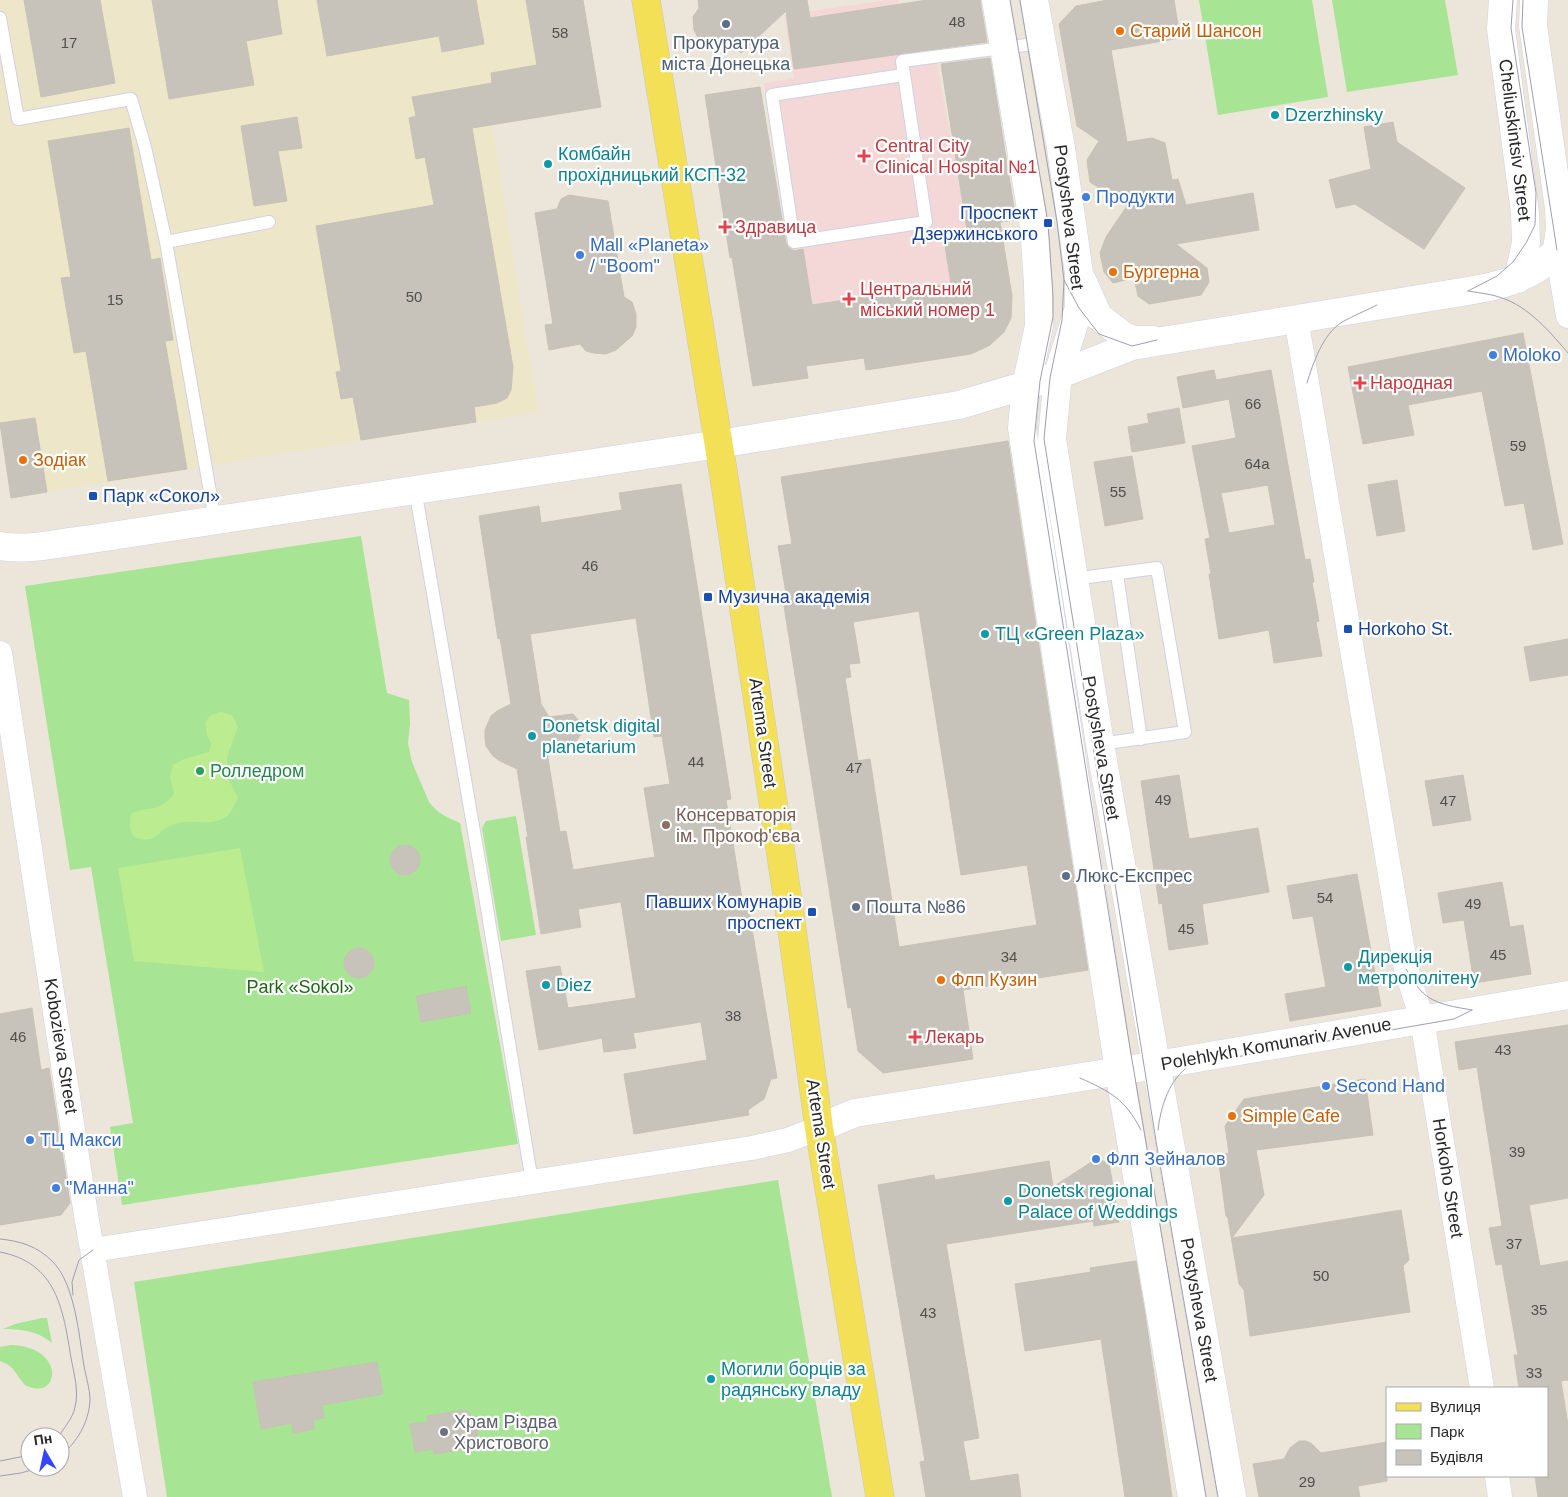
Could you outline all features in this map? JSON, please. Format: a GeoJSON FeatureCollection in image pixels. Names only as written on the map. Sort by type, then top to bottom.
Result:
{"type":"FeatureCollection","features":[{"type":"Feature","properties":{"kind":"main road","name":"Artema Street"},"geometry":{"type":"LineString","coordinates":[[646,0],[752,660],[819,1128],[880,1497]]}},
{"type":"Feature","properties":{"kind":"street","name":"Postysheva Street"},"geometry":{"type":"LineString","coordinates":[[996,0],[1034,226],[1039,326],[1026,386],[1022,428],[1137,1069],[1232,1497]]}},
{"type":"Feature","properties":{"kind":"street","name":"Postysheva Street"},"geometry":{"type":"LineString","coordinates":[[1034,0],[1061,148],[1079,273],[1079,308],[1058,374],[1052,439],[1100,744],[1137,1069],[1192,1497]]}},
{"type":"Feature","properties":{"kind":"street","name":"Cheliuskintsiv Street"},"geometry":{"type":"LineString","coordinates":[[1502,0],[1501,29],[1525,214],[1526,243],[1518,279]]}},
{"type":"Feature","properties":{"kind":"street","name":"Cheliuskintsiv Street"},"geometry":{"type":"LineString","coordinates":[[1534,0],[1532,26],[1559,208],[1560,228],[1557,250]]}},
{"type":"Feature","properties":{"kind":"street"},"geometry":{"type":"LineString","coordinates":[[0,546],[32,546],[76,541],[718,444],[965,404],[1026,386],[1132,346],[1157,340],[1496,286],[1518,279],[1538,268],[1557,250]]}},
{"type":"Feature","properties":{"kind":"street"},"geometry":{"type":"LineString","coordinates":[[1557,250],[1568,316]]}},
{"type":"Feature","properties":{"kind":"street"},"geometry":{"type":"LineString","coordinates":[[1079,273],[1098,316],[1124,336],[1134,340],[1157,340]]}},
{"type":"Feature","properties":{"kind":"street","name":"Horkoho Street"},"geometry":{"type":"LineString","coordinates":[[1296,318],[1406,969],[1422,1019],[1482,1387]]}},
{"type":"Feature","properties":{"kind":"street","name":"Kobozieva Street"},"geometry":{"type":"LineString","coordinates":[[0,653],[93,1250],[135,1497]]}},
{"type":"Feature","properties":{"kind":"street","name":"Polehlykh Komunariv Avenue"},"geometry":{"type":"LineString","coordinates":[[819,1128],[855,1113],[1137,1069],[1568,995]]}},
{"type":"Feature","properties":{"kind":"street"},"geometry":{"type":"LineString","coordinates":[[93,1250],[752,1148],[788,1140],[819,1128]]}},
{"type":"Feature","properties":{"kind":"street"},"geometry":{"type":"LineString","coordinates":[[1497,1477],[1500,1497]]}},
{"type":"Feature","properties":{"kind":"lane"},"geometry":{"type":"LineString","coordinates":[[0,18],[18,118],[131,99],[145,147],[166,242],[215,520]]}},
{"type":"Feature","properties":{"kind":"lane"},"geometry":{"type":"LineString","coordinates":[[903,75],[772,95],[794,242],[926,222],[902,61],[1041,43]]}},
{"type":"Feature","properties":{"kind":"lane"},"geometry":{"type":"LineString","coordinates":[[166,242],[269,222]]}},
{"type":"Feature","properties":{"kind":"lane"},"geometry":{"type":"LineString","coordinates":[[415,489],[532,1182]]}},
{"type":"Feature","properties":{"kind":"lane"},"geometry":{"type":"LineString","coordinates":[[1073,579],[1157,568],[1185,732],[1100,744]]}},
{"type":"Feature","properties":{"kind":"lane"},"geometry":{"type":"LineString","coordinates":[[1117,574],[1141,739]]}},
{"type":"Feature","properties":{"kind":"shaded area"},"geometry":{"type":"Polygon","coordinates":[[[0,0],[583,0],[601,107],[492,125],[538,412],[47,492],[35,418],[0,423],[0,0]]]}},
{"type":"Feature","properties":{"kind":"shaded area","name":"Central City Clinical Hospital №1"},"geometry":{"type":"Polygon","coordinates":[[[898,0],[905,53],[935,51],[967,228],[943,233],[953,297],[925,288],[797,307],[764,83],[794,78],[784,15],[898,0]]]}},
{"type":"Feature","properties":{"kind":"green space"},"geometry":{"type":"Polygon","coordinates":[[[1199,0],[1312,0],[1328,97],[1218,115],[1199,0]]]}},
{"type":"Feature","properties":{"kind":"green space"},"geometry":{"type":"Polygon","coordinates":[[[1332,0],[1445,0],[1458,75],[1347,92],[1332,0]]]}},
{"type":"Feature","properties":{"kind":"green space","name":"Park «Sokol»"},"geometry":{"type":"Polygon","coordinates":[[[361,536],[387,693],[409,700],[410,724],[408,743],[412,762],[429,802],[439,812],[460,823],[518,1144],[122,1205],[110,1127],[133,1123],[91,867],[70,870],[25,586],[361,536]]]}},
{"type":"Feature","properties":{"kind":"green space","name":"Ролледром"},"geometry":{"type":"Polygon","coordinates":[[[221,712],[232,715],[238,727],[227,757],[228,778],[238,798],[232,810],[228,815],[216,821],[184,822],[172,825],[152,839],[134,837],[130,826],[131,814],[158,807],[174,794],[170,778],[173,765],[184,759],[209,752],[211,743],[207,735],[205,722],[211,715],[221,712]]]}},
{"type":"Feature","properties":{"kind":"green space"},"geometry":{"type":"Polygon","coordinates":[[[516,816],[536,935],[501,941],[482,828],[486,821],[516,816]]]}},
{"type":"Feature","properties":{"kind":"green space"},"geometry":{"type":"Polygon","coordinates":[[[240,848],[264,972],[134,961],[118,868],[240,848]]]}},
{"type":"Feature","properties":{"kind":"green space"},"geometry":{"type":"Polygon","coordinates":[[[778,1180],[832,1497],[167,1497],[134,1282],[778,1180]]]}},
{"type":"Feature","properties":{"kind":"green space"},"geometry":{"type":"Polygon","coordinates":[[[47,1318],[52,1343],[41,1336],[29,1332],[3,1329],[15,1324],[47,1318]]]}},
{"type":"Feature","properties":{"kind":"green space"},"geometry":{"type":"Polygon","coordinates":[[[11,1345],[29,1348],[42,1355],[49,1363],[52,1372],[51,1381],[45,1387],[36,1389],[25,1385],[12,1368],[0,1361],[0,1347],[11,1345]]]}},
{"type":"Feature","properties":{"kind":"building"},"geometry":{"type":"Polygon","coordinates":[[[24,0],[100,0],[115,83],[41,97],[24,0]]]}},
{"type":"Feature","properties":{"kind":"building"},"geometry":{"type":"Polygon","coordinates":[[[152,0],[277,0],[282,34],[246,41],[254,85],[169,99],[152,0]]]}},
{"type":"Feature","properties":{"kind":"building"},"geometry":{"type":"Polygon","coordinates":[[[317,0],[476,0],[484,44],[442,52],[439,36],[327,56],[317,0]]]}},
{"type":"Feature","properties":{"kind":"building"},"geometry":{"type":"Polygon","coordinates":[[[526,0],[583,0],[601,107],[472,128],[513,367],[511,390],[507,398],[497,403],[474,407],[476,422],[361,440],[353,397],[341,399],[336,372],[341,371],[316,226],[434,205],[425,157],[416,159],[409,118],[416,116],[412,97],[492,83],[491,73],[537,65],[526,0]]]}},
{"type":"Feature","properties":{"kind":"building"},"geometry":{"type":"Polygon","coordinates":[[[698,0],[807,0],[810,18],[927,0],[980,0],[987,42],[794,69],[786,11],[741,53],[733,45],[723,50],[711,49],[700,41],[694,30],[693,17],[699,8],[698,0]]]}},
{"type":"Feature","properties":{"kind":"building"},"geometry":{"type":"Polygon","coordinates":[[[1108,0],[1174,0],[1180,38],[1111,50],[1127,142],[1152,138],[1165,143],[1172,180],[1178,179],[1186,205],[1253,193],[1259,230],[1176,244],[1207,268],[1209,282],[1201,295],[1149,304],[1138,296],[1134,278],[1113,283],[1104,272],[1100,253],[1106,237],[1127,206],[1090,182],[1087,160],[1099,141],[1077,126],[1059,24],[1076,6],[1108,0]]]}},
{"type":"Feature","properties":{"kind":"building"},"geometry":{"type":"Polygon","coordinates":[[[990,58],[1016,220],[1000,222],[1012,296],[1011,318],[1004,332],[990,345],[971,354],[866,370],[864,358],[806,366],[808,378],[753,386],[732,257],[730,258],[705,95],[760,87],[786,243],[794,251],[803,249],[812,305],[951,284],[943,233],[967,230],[941,64],[990,58]]]}},
{"type":"Feature","properties":{"kind":"building"},"geometry":{"type":"Polygon","coordinates":[[[297,117],[302,148],[278,151],[287,201],[254,206],[241,126],[297,117]]]}},
{"type":"Feature","properties":{"kind":"building"},"geometry":{"type":"Polygon","coordinates":[[[1393,122],[1397,142],[1465,188],[1424,249],[1355,204],[1336,208],[1329,180],[1371,169],[1364,127],[1393,122]]]}},
{"type":"Feature","properties":{"kind":"building"},"geometry":{"type":"Polygon","coordinates":[[[129,128],[151,260],[160,258],[173,340],[165,341],[187,469],[108,481],[86,351],[74,353],[61,278],[71,277],[48,141],[129,128]]]}},
{"type":"Feature","properties":{"kind":"building","name":"Mall «Planeta» / \"Boom\""},"geometry":{"type":"Polygon","coordinates":[[[569,195],[608,201],[624,297],[632,302],[636,314],[636,327],[632,336],[616,350],[606,354],[586,351],[580,344],[549,350],[545,325],[553,324],[535,213],[557,209],[561,199],[569,195]]]}},
{"type":"Feature","properties":{"kind":"building"},"geometry":{"type":"Polygon","coordinates":[[[1523,333],[1563,544],[1533,550],[1524,503],[1505,506],[1482,391],[1408,405],[1414,435],[1363,444],[1348,367],[1523,333]]]}},
{"type":"Feature","properties":{"kind":"building"},"geometry":{"type":"Polygon","coordinates":[[[1214,370],[1216,380],[1271,370],[1305,560],[1310,559],[1319,621],[1316,622],[1322,656],[1274,663],[1269,630],[1219,639],[1205,539],[1210,538],[1192,446],[1236,438],[1229,399],[1183,408],[1177,377],[1214,370]],[[1268,485],[1221,493],[1229,533],[1275,525],[1268,485]]]}},
{"type":"Feature","properties":{"kind":"building"},"geometry":{"type":"Polygon","coordinates":[[[1179,408],[1185,443],[1132,452],[1128,427],[1149,423],[1147,414],[1179,408]]]}},
{"type":"Feature","properties":{"kind":"building","name":"Зодіак"},"geometry":{"type":"Polygon","coordinates":[[[35,418],[47,492],[11,498],[0,423],[35,418]]]}},
{"type":"Feature","properties":{"kind":"building"},"geometry":{"type":"Polygon","coordinates":[[[1008,441],[1088,970],[963,990],[973,1059],[883,1073],[858,1051],[851,1007],[848,1008],[784,606],[788,605],[778,546],[792,544],[781,477],[1008,441]],[[919,611],[853,622],[860,663],[849,664],[851,677],[845,678],[858,761],[870,759],[899,947],[1037,925],[1027,865],[961,875],[919,611]]]}},
{"type":"Feature","properties":{"kind":"building"},"geometry":{"type":"Polygon","coordinates":[[[1132,456],[1143,519],[1105,526],[1094,462],[1132,456]]]}},
{"type":"Feature","properties":{"kind":"building"},"geometry":{"type":"Polygon","coordinates":[[[1397,480],[1405,531],[1377,536],[1368,485],[1397,480]]]}},
{"type":"Feature","properties":{"kind":"building"},"geometry":{"type":"Polygon","coordinates":[[[681,484],[731,799],[726,800],[742,899],[747,899],[777,1078],[771,1079],[764,1099],[748,1110],[749,1115],[634,1134],[624,1074],[707,1060],[701,1022],[633,1033],[636,1048],[604,1052],[602,1038],[539,1050],[526,971],[560,966],[568,1008],[636,998],[621,902],[578,909],[581,927],[541,934],[517,769],[493,756],[486,746],[485,730],[491,716],[511,704],[500,638],[498,639],[479,516],[539,506],[541,523],[622,510],[619,493],[681,484]],[[636,618],[530,634],[541,704],[549,717],[573,714],[579,721],[582,733],[576,741],[546,746],[560,832],[566,831],[573,870],[655,857],[644,788],[670,784],[662,736],[654,737],[636,618]]]}},
{"type":"Feature","properties":{"kind":"building"},"geometry":{"type":"Polygon","coordinates":[[[1568,639],[1568,675],[1530,681],[1524,647],[1568,639]]]}},
{"type":"Feature","properties":{"kind":"building"},"geometry":{"type":"Polygon","coordinates":[[[1179,775],[1189,839],[1258,828],[1269,892],[1202,904],[1208,944],[1169,950],[1162,903],[1159,904],[1141,781],[1179,775]]]}},
{"type":"Feature","properties":{"kind":"building"},"geometry":{"type":"Polygon","coordinates":[[[1463,775],[1471,820],[1433,826],[1425,781],[1463,775]]]}},
{"type":"Feature","properties":{"kind":"building"},"geometry":{"type":"Polygon","coordinates":[[[405,845],[411,846],[419,854],[419,866],[411,874],[405,875],[399,874],[391,866],[390,860],[391,854],[399,846],[405,845]]]}},
{"type":"Feature","properties":{"kind":"building"},"geometry":{"type":"Polygon","coordinates":[[[1357,874],[1381,1006],[1290,1021],[1285,994],[1326,987],[1313,916],[1293,919],[1287,886],[1357,874]]]}},
{"type":"Feature","properties":{"kind":"building"},"geometry":{"type":"Polygon","coordinates":[[[1502,882],[1510,927],[1523,925],[1531,974],[1474,983],[1464,920],[1443,923],[1438,893],[1502,882]]]}},
{"type":"Feature","properties":{"kind":"building"},"geometry":{"type":"Polygon","coordinates":[[[359,948],[365,949],[373,957],[373,969],[365,977],[359,978],[353,977],[345,969],[344,963],[345,957],[353,949],[359,948]]]}},
{"type":"Feature","properties":{"kind":"building"},"geometry":{"type":"Polygon","coordinates":[[[466,986],[471,1013],[421,1022],[416,996],[466,986]]]}},
{"type":"Feature","properties":{"kind":"building","name":"ТЦ Макси"},"geometry":{"type":"Polygon","coordinates":[[[32,1008],[41,1070],[49,1068],[70,1203],[61,1215],[0,1225],[0,1014],[32,1008]]]}},
{"type":"Feature","properties":{"kind":"building"},"geometry":{"type":"Polygon","coordinates":[[[1568,1025],[1568,1198],[1529,1205],[1540,1266],[1568,1261],[1568,1380],[1561,1381],[1568,1425],[1568,1497],[1538,1497],[1535,1477],[1548,1477],[1548,1387],[1519,1387],[1514,1355],[1518,1355],[1502,1264],[1496,1265],[1489,1228],[1502,1226],[1477,1067],[1459,1070],[1455,1042],[1568,1025]]]}},
{"type":"Feature","properties":{"kind":"building"},"geometry":{"type":"Polygon","coordinates":[[[1365,1079],[1373,1135],[1256,1150],[1264,1195],[1232,1238],[1401,1210],[1409,1260],[1403,1266],[1410,1312],[1250,1336],[1244,1290],[1239,1284],[1228,1218],[1226,1216],[1218,1156],[1229,1153],[1225,1126],[1244,1099],[1365,1079]]]}},
{"type":"Feature","properties":{"kind":"building"},"geometry":{"type":"Polygon","coordinates":[[[1096,1159],[1109,1163],[1119,1222],[1094,1226],[1093,1221],[946,1244],[979,1438],[963,1441],[970,1481],[1018,1474],[1021,1497],[926,1497],[920,1462],[925,1461],[878,1185],[934,1175],[935,1180],[1049,1161],[1053,1187],[1096,1159]]]}},
{"type":"Feature","properties":{"kind":"building"},"geometry":{"type":"Polygon","coordinates":[[[1136,1261],[1172,1497],[1125,1497],[1101,1339],[1025,1351],[1015,1284],[1091,1272],[1090,1268],[1136,1261]]]}},
{"type":"Feature","properties":{"kind":"building"},"geometry":{"type":"Polygon","coordinates":[[[377,1362],[383,1394],[322,1405],[324,1418],[313,1420],[314,1429],[293,1433],[292,1423],[261,1429],[253,1382],[377,1362]]]}},
{"type":"Feature","properties":{"kind":"building","name":"Храм Різдва Христового"},"geometry":{"type":"Polygon","coordinates":[[[465,1410],[473,1417],[478,1427],[477,1438],[471,1448],[434,1454],[433,1449],[415,1452],[410,1424],[428,1422],[427,1416],[465,1410]]]}},
{"type":"Feature","properties":{"kind":"building"},"geometry":{"type":"Polygon","coordinates":[[[1299,1441],[1306,1441],[1321,1453],[1386,1442],[1387,1481],[1358,1486],[1360,1497],[1259,1497],[1253,1464],[1284,1459],[1290,1448],[1299,1441]]]}},
{"type":"Feature","properties":{"kind":"tram line"},"geometry":{"type":"LineString","coordinates":[[1010,0],[1048,223],[1053,296],[1053,317],[1040,381],[1034,441],[1129,1042],[1206,1497]]}},
{"type":"Feature","properties":{"kind":"tram line"},"geometry":{"type":"LineString","coordinates":[[1020,0],[1057,222],[1064,280],[1062,320],[1050,378],[1044,439],[1157,1147],[1218,1497]]}},
{"type":"Feature","properties":{"kind":"tram line"},"geometry":{"type":"LineString","coordinates":[[1468,291],[1497,276],[1513,262],[1535,225],[1536,193],[1511,28],[1513,0]]}},
{"type":"Feature","properties":{"kind":"tram line"},"geometry":{"type":"LineString","coordinates":[[1523,0],[1522,27],[1557,250]]}},
{"type":"Feature","properties":{"kind":"tram line"},"geometry":{"type":"LineString","coordinates":[[1064,280],[1079,308],[1099,334],[1132,346],[1157,340]]}},
{"type":"Feature","properties":{"kind":"tram line"},"geometry":{"type":"LineString","coordinates":[[1468,291],[1498,297],[1521,307],[1538,321],[1568,353]]}},
{"type":"Feature","properties":{"kind":"tram line"},"geometry":{"type":"LineString","coordinates":[[1307,383],[1324,341],[1335,327],[1377,305]]}},
{"type":"Feature","properties":{"kind":"tram line"},"geometry":{"type":"LineString","coordinates":[[1406,969],[1426,996],[1445,1005],[1472,1010]]}},
{"type":"Feature","properties":{"kind":"tram line"},"geometry":{"type":"LineString","coordinates":[[1158,1130],[1161,1111],[1167,1094],[1177,1078],[1190,1065],[1454,1019],[1472,1010]]}},
{"type":"Feature","properties":{"kind":"tram line"},"geometry":{"type":"LineString","coordinates":[[1080,1078],[1109,1092],[1129,1111],[1141,1130]]}},
{"type":"Feature","properties":{"kind":"tram line"},"geometry":{"type":"LineString","coordinates":[[0,1239],[28,1245],[46,1256],[60,1271],[71,1296],[78,1325],[90,1400],[85,1424],[70,1447]]}},
{"type":"Feature","properties":{"kind":"tram line"},"geometry":{"type":"LineString","coordinates":[[73,1295],[72,1282],[79,1260],[93,1250]]}},
{"type":"Feature","properties":{"kind":"tram line"},"geometry":{"type":"LineString","coordinates":[[0,1252],[19,1258],[34,1266],[45,1277],[54,1291],[60,1306],[65,1322],[76,1382],[75,1407],[65,1427]]}},
{"type":"Feature","properties":{"kind":"tram line"},"geometry":{"type":"LineString","coordinates":[[0,1461],[20,1457]]}},
{"type":"Feature","properties":{"kind":"tram line"},"geometry":{"type":"LineString","coordinates":[[0,1476],[20,1473]]}},
{"type":"Feature","properties":{"kind":"place","name":"Прокуратура міста Донецька"},"geometry":{"type":"Point","coordinates":[726,24]}},
{"type":"Feature","properties":{"kind":"place","name":"Старий Шансон"},"geometry":{"type":"Point","coordinates":[1120,31]}},
{"type":"Feature","properties":{"kind":"place","name":"Dzerzhinsky"},"geometry":{"type":"Point","coordinates":[1275,115]}},
{"type":"Feature","properties":{"kind":"place","name":"Central City Clinical Hospital №1"},"geometry":{"type":"Point","coordinates":[864,156]}},
{"type":"Feature","properties":{"kind":"place","name":"Комбайн прохідницький КСП-32"},"geometry":{"type":"Point","coordinates":[548,164]}},
{"type":"Feature","properties":{"kind":"place","name":"Продукти"},"geometry":{"type":"Point","coordinates":[1086,197]}},
{"type":"Feature","properties":{"kind":"place","name":"Проспект Дзержинського"},"geometry":{"type":"Point","coordinates":[1048,223]}},
{"type":"Feature","properties":{"kind":"place","name":"Здравица"},"geometry":{"type":"Point","coordinates":[725,227]}},
{"type":"Feature","properties":{"kind":"place","name":"Mall «Planeta» / \"Boom\""},"geometry":{"type":"Point","coordinates":[580,255]}},
{"type":"Feature","properties":{"kind":"place","name":"Бургерна"},"geometry":{"type":"Point","coordinates":[1113,272]}},
{"type":"Feature","properties":{"kind":"place","name":"Центральний міський номер 1"},"geometry":{"type":"Point","coordinates":[849,299]}},
{"type":"Feature","properties":{"kind":"place","name":"Moloko"},"geometry":{"type":"Point","coordinates":[1493,355]}},
{"type":"Feature","properties":{"kind":"place","name":"Народная"},"geometry":{"type":"Point","coordinates":[1360,383]}},
{"type":"Feature","properties":{"kind":"place","name":"Зодіак"},"geometry":{"type":"Point","coordinates":[23,460]}},
{"type":"Feature","properties":{"kind":"place","name":"Парк «Сокол»"},"geometry":{"type":"Point","coordinates":[93,496]}},
{"type":"Feature","properties":{"kind":"place","name":"Музична академія"},"geometry":{"type":"Point","coordinates":[708,597]}},
{"type":"Feature","properties":{"kind":"place","name":"Horkoho St."},"geometry":{"type":"Point","coordinates":[1348,629]}},
{"type":"Feature","properties":{"kind":"place","name":"ТЦ «Green Plaza»"},"geometry":{"type":"Point","coordinates":[985,634]}},
{"type":"Feature","properties":{"kind":"place","name":"Donetsk digital planetarium"},"geometry":{"type":"Point","coordinates":[532,736]}},
{"type":"Feature","properties":{"kind":"place","name":"Ролледром"},"geometry":{"type":"Point","coordinates":[200,771]}},
{"type":"Feature","properties":{"kind":"place","name":"Консерваторія ім. Прокоф'єва"},"geometry":{"type":"Point","coordinates":[666,825]}},
{"type":"Feature","properties":{"kind":"place","name":"Люкс-Експрес"},"geometry":{"type":"Point","coordinates":[1066,876]}},
{"type":"Feature","properties":{"kind":"place","name":"Пошта №86"},"geometry":{"type":"Point","coordinates":[856,907]}},
{"type":"Feature","properties":{"kind":"place","name":"Павших Комунарів проспект"},"geometry":{"type":"Point","coordinates":[812,912]}},
{"type":"Feature","properties":{"kind":"place","name":"Дирекція метрополітену"},"geometry":{"type":"Point","coordinates":[1348,967]}},
{"type":"Feature","properties":{"kind":"place","name":"Флп Кузин"},"geometry":{"type":"Point","coordinates":[941,980]}},
{"type":"Feature","properties":{"kind":"place","name":"Diez"},"geometry":{"type":"Point","coordinates":[546,985]}},
{"type":"Feature","properties":{"kind":"place","name":"Лекарь"},"geometry":{"type":"Point","coordinates":[915,1037]}},
{"type":"Feature","properties":{"kind":"place","name":"Second Hand"},"geometry":{"type":"Point","coordinates":[1326,1086]}},
{"type":"Feature","properties":{"kind":"place","name":"Simple Cafe"},"geometry":{"type":"Point","coordinates":[1232,1116]}},
{"type":"Feature","properties":{"kind":"place","name":"ТЦ Макси"},"geometry":{"type":"Point","coordinates":[30,1140]}},
{"type":"Feature","properties":{"kind":"place","name":"Флп Зейналов"},"geometry":{"type":"Point","coordinates":[1096,1159]}},
{"type":"Feature","properties":{"kind":"place","name":"\"Манна\""},"geometry":{"type":"Point","coordinates":[56,1188]}},
{"type":"Feature","properties":{"kind":"place","name":"Donetsk regional Palace of Weddings"},"geometry":{"type":"Point","coordinates":[1008,1201]}},
{"type":"Feature","properties":{"kind":"place","name":"Могили борців за радянську владу"},"geometry":{"type":"Point","coordinates":[711,1379]}},
{"type":"Feature","properties":{"kind":"place","name":"Храм Різдва Христового"},"geometry":{"type":"Point","coordinates":[444,1432]}}]}
